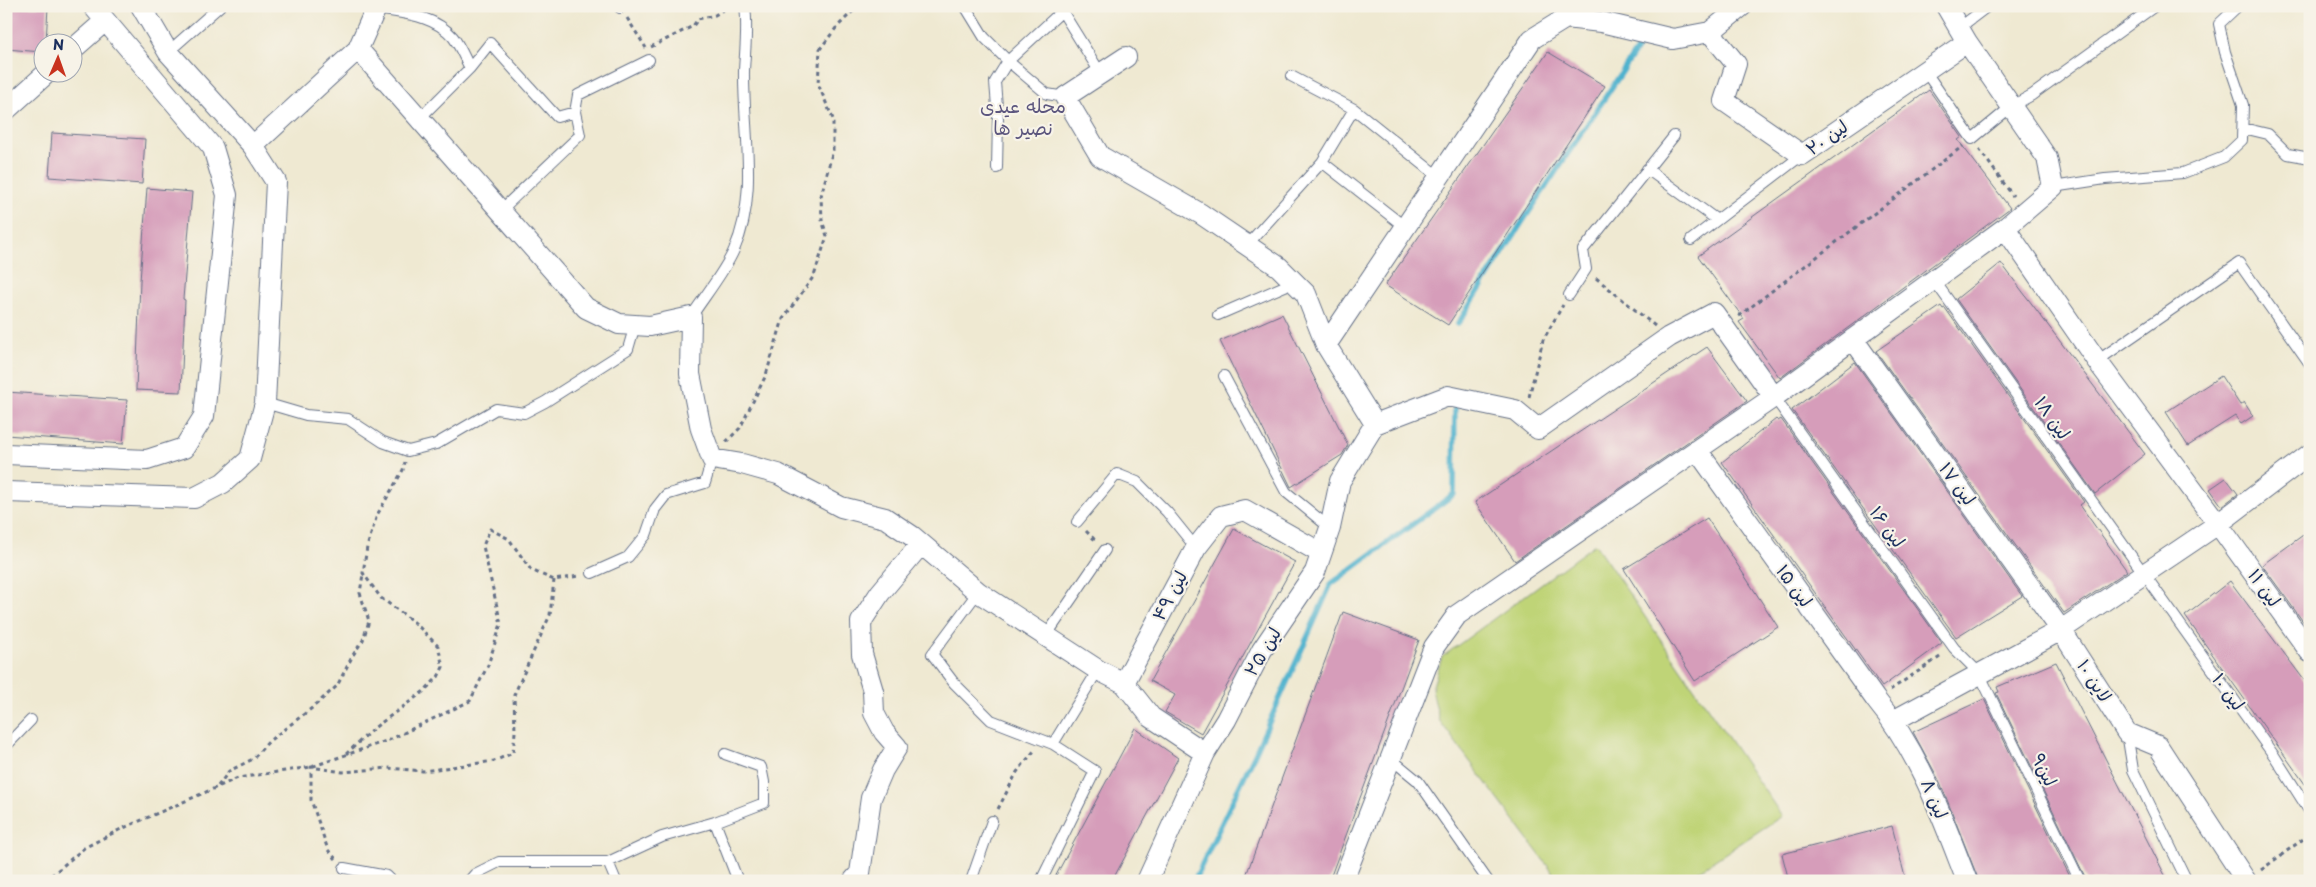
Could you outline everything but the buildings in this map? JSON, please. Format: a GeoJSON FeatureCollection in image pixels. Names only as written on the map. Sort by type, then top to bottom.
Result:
{"type":"FeatureCollection","features":[{"type":"Feature","properties":{"kind":"street"},"geometry":{"type":"LineString","coordinates":[[6,492],[194,498],[223,483],[250,458],[264,403],[276,182],[253,146],[168,52],[141,6]]}},
{"type":"Feature","properties":{"kind":"street"},"geometry":{"type":"LineString","coordinates":[[1326,344],[1532,38],[1566,18],[1601,22],[1674,39],[1710,32],[1742,6]]}},
{"type":"Feature","properties":{"kind":"street"},"geometry":{"type":"LineString","coordinates":[[1343,881],[1434,647],[1457,616],[1774,397],[2005,228],[2053,187],[2048,158],[1963,35],[1946,6]]}},
{"type":"Feature","properties":{"kind":"street"},"geometry":{"type":"LineString","coordinates":[[253,146],[358,49],[377,7]]}},
{"type":"Feature","properties":{"kind":"street"},"geometry":{"type":"LineString","coordinates":[[6,454],[147,460],[184,448],[204,416],[227,195],[213,148],[99,14],[82,37]]}},
{"type":"Feature","properties":{"kind":"street"},"geometry":{"type":"LineString","coordinates":[[1710,32],[1736,64],[1724,101],[1802,155]]}},
{"type":"Feature","properties":{"kind":"street","name":"لین ۲۰"},"geometry":{"type":"LineString","coordinates":[[1802,155],[1925,71],[1963,35]]}},
{"type":"Feature","properties":{"kind":"street"},"geometry":{"type":"LineString","coordinates":[[358,49],[586,308],[619,324],[650,326],[691,318],[690,374],[701,429],[712,459],[742,464],[778,474],[842,507],[885,518],[921,544],[978,592],[1098,670],[1124,683],[1151,717],[1205,753]]}},
{"type":"Feature","properties":{"kind":"street"},"geometry":{"type":"LineString","coordinates":[[1126,57],[1066,97],[1100,156],[1201,214],[1279,267],[1306,294],[1326,344],[1374,424],[1448,396],[1515,410],[1538,429],[1669,337],[1714,313],[1774,397]]}},
{"type":"Feature","properties":{"kind":"street"},"geometry":{"type":"LineString","coordinates":[[6,110],[37,82]]}},
{"type":"Feature","properties":{"kind":"street","name":"لین ۱۱"},"geometry":{"type":"LineString","coordinates":[[2005,228],[2097,361],[2310,652]]}},
{"type":"Feature","properties":{"kind":"street","name":"لین ۱۷"},"geometry":{"type":"LineString","coordinates":[[1853,339],[2061,630]]}},
{"type":"Feature","properties":{"kind":"street","name":"لین ۲۵"},"geometry":{"type":"LineString","coordinates":[[1147,881],[1205,753],[1226,720],[1262,650],[1315,572],[1330,528],[1340,481],[1374,424]]}},
{"type":"Feature","properties":{"kind":"street","name":"لین ۱۵"},"geometry":{"type":"LineString","coordinates":[[1697,450],[1893,721]]}},
{"type":"Feature","properties":{"kind":"street"},"geometry":{"type":"LineString","coordinates":[[1893,721],[2061,630],[2218,524],[2310,454]]}},
{"type":"Feature","properties":{"kind":"street","name":"لین ۴۹"},"geometry":{"type":"LineString","coordinates":[[1124,683],[1196,548],[1221,516],[1246,510],[1321,554]]}},
{"type":"Feature","properties":{"kind":"street"},"geometry":{"type":"LineString","coordinates":[[853,881],[860,873],[871,798],[883,770],[897,747],[884,732],[874,713],[873,691],[862,654],[861,622],[880,593],[921,544]]}},
{"type":"Feature","properties":{"kind":"street","name":"لاین ۱۰"},"geometry":{"type":"LineString","coordinates":[[2061,630],[2127,733]]}},
{"type":"Feature","properties":{"kind":"street","name":"لین ۸"},"geometry":{"type":"LineString","coordinates":[[1893,721],[1928,781],[1967,881]]}},
{"type":"Feature","properties":{"kind":"street"},"geometry":{"type":"LineString","coordinates":[[2127,733],[2158,746],[2246,881]]}},
{"type":"Feature","properties":{"kind":"lane"},"geometry":{"type":"LineString","coordinates":[[168,52],[220,6]]}},
{"type":"Feature","properties":{"kind":"lane"},"geometry":{"type":"LineString","coordinates":[[691,318],[734,250],[746,208],[747,144],[744,72],[748,31],[745,6]]}},
{"type":"Feature","properties":{"kind":"lane"},"geometry":{"type":"LineString","coordinates":[[964,6],[984,37],[1008,61],[1047,94],[1066,97]]}},
{"type":"Feature","properties":{"kind":"lane"},"geometry":{"type":"LineString","coordinates":[[1963,35],[1988,6]]}},
{"type":"Feature","properties":{"kind":"lane"},"geometry":{"type":"LineString","coordinates":[[1925,71],[1972,139],[2012,106],[2032,95],[2155,6]]}},
{"type":"Feature","properties":{"kind":"lane"},"geometry":{"type":"LineString","coordinates":[[2053,187],[2105,179],[2183,173],[2224,157],[2242,140],[2244,105],[2224,52],[2218,24],[2238,6]]}},
{"type":"Feature","properties":{"kind":"lane"},"geometry":{"type":"LineString","coordinates":[[377,7],[436,22],[454,38],[470,68]]}},
{"type":"Feature","properties":{"kind":"lane"},"geometry":{"type":"LineString","coordinates":[[997,168],[998,119],[995,82],[1008,61],[1063,9],[1101,74]]}},
{"type":"Feature","properties":{"kind":"lane"},"geometry":{"type":"LineString","coordinates":[[419,119],[470,68],[490,43],[557,117],[576,112]]}},
{"type":"Feature","properties":{"kind":"lane"},"geometry":{"type":"LineString","coordinates":[[500,211],[580,135],[576,112],[578,95],[649,60]]}},
{"type":"Feature","properties":{"kind":"lane"},"geometry":{"type":"LineString","coordinates":[[1291,76],[1354,109],[1439,177]]}},
{"type":"Feature","properties":{"kind":"lane"},"geometry":{"type":"LineString","coordinates":[[1247,245],[1322,162],[1354,109]]}},
{"type":"Feature","properties":{"kind":"lane"},"geometry":{"type":"LineString","coordinates":[[2243,128],[2268,134],[2288,154],[2310,158]]}},
{"type":"Feature","properties":{"kind":"lane"},"geometry":{"type":"LineString","coordinates":[[1569,295],[1586,269],[1582,250],[1674,136]]}},
{"type":"Feature","properties":{"kind":"lane","name":"لین ۲۰"},"geometry":{"type":"LineString","coordinates":[[1691,240],[1802,155]]}},
{"type":"Feature","properties":{"kind":"lane"},"geometry":{"type":"LineString","coordinates":[[1322,162],[1405,227]]}},
{"type":"Feature","properties":{"kind":"lane"},"geometry":{"type":"LineString","coordinates":[[1647,170],[1717,220]]}},
{"type":"Feature","properties":{"kind":"lane"},"geometry":{"type":"LineString","coordinates":[[2097,361],[2239,263],[2310,364]]}},
{"type":"Feature","properties":{"kind":"lane","name":"لین ۱۸"},"geometry":{"type":"LineString","coordinates":[[1934,280],[2144,574]]}},
{"type":"Feature","properties":{"kind":"lane"},"geometry":{"type":"LineString","coordinates":[[1218,315],[1294,282]]}},
{"type":"Feature","properties":{"kind":"lane"},"geometry":{"type":"LineString","coordinates":[[264,403],[306,416],[348,419],[383,442],[408,451],[436,444],[496,409],[524,413],[545,402],[628,349],[635,325]]}},
{"type":"Feature","properties":{"kind":"lane"},"geometry":{"type":"LineString","coordinates":[[1224,376],[1286,492],[1330,528]]}},
{"type":"Feature","properties":{"kind":"lane","name":"لین ۱۶"},"geometry":{"type":"LineString","coordinates":[[1774,397],[1954,648],[1979,673]]}},
{"type":"Feature","properties":{"kind":"lane"},"geometry":{"type":"LineString","coordinates":[[592,573],[628,557],[646,535],[655,509],[666,495],[705,483],[712,459]]}},
{"type":"Feature","properties":{"kind":"lane"},"geometry":{"type":"LineString","coordinates":[[1077,522],[1118,474],[1137,482],[1167,512],[1196,548]]}},
{"type":"Feature","properties":{"kind":"lane"},"geometry":{"type":"LineString","coordinates":[[1046,636],[1105,550]]}},
{"type":"Feature","properties":{"kind":"lane","name":"لین ۱۰"},"geometry":{"type":"LineString","coordinates":[[2144,574],[2275,757],[2310,812]]}},
{"type":"Feature","properties":{"kind":"lane"},"geometry":{"type":"LineString","coordinates":[[978,592],[932,654],[954,683],[991,720],[1053,744],[1095,771],[1041,881]]}},
{"type":"Feature","properties":{"kind":"lane"},"geometry":{"type":"LineString","coordinates":[[1053,744],[1098,670]]}},
{"type":"Feature","properties":{"kind":"lane","name":"لین۹"},"geometry":{"type":"LineString","coordinates":[[1979,673],[2080,881]]}},
{"type":"Feature","properties":{"kind":"lane"},"geometry":{"type":"LineString","coordinates":[[6,746],[31,720]]}},
{"type":"Feature","properties":{"kind":"lane"},"geometry":{"type":"LineString","coordinates":[[2127,733],[2133,770],[2187,881]]}},
{"type":"Feature","properties":{"kind":"lane"},"geometry":{"type":"LineString","coordinates":[[469,881],[475,874],[499,862],[608,862],[662,837],[715,822],[764,802],[764,782],[761,767],[725,754]]}},
{"type":"Feature","properties":{"kind":"lane"},"geometry":{"type":"LineString","coordinates":[[1390,758],[1418,781],[1488,881]]}},
{"type":"Feature","properties":{"kind":"lane"},"geometry":{"type":"LineString","coordinates":[[971,881],[992,820]]}},
{"type":"Feature","properties":{"kind":"lane"},"geometry":{"type":"LineString","coordinates":[[715,822],[738,881]]}},
{"type":"Feature","properties":{"kind":"lane"},"geometry":{"type":"LineString","coordinates":[[608,862],[616,881]]}},
{"type":"Feature","properties":{"kind":"lane"},"geometry":{"type":"LineString","coordinates":[[344,868],[387,876],[392,881]]}},
{"type":"Feature","properties":{"kind":"path"},"geometry":{"type":"LineString","coordinates":[[646,49],[694,26],[698,19],[715,15],[729,6]]}},
{"type":"Feature","properties":{"kind":"path"},"geometry":{"type":"LineString","coordinates":[[712,459],[740,428],[766,375],[783,319],[814,276],[826,236],[822,220],[821,196],[833,150],[834,118],[818,84],[820,49],[836,28],[858,6]]}},
{"type":"Feature","properties":{"kind":"path"},"geometry":{"type":"LineString","coordinates":[[622,7],[646,49],[649,60]]}},
{"type":"Feature","properties":{"kind":"path"},"geometry":{"type":"LineString","coordinates":[[1714,313],[1737,318],[1972,139],[2024,212]]}},
{"type":"Feature","properties":{"kind":"path"},"geometry":{"type":"LineString","coordinates":[[1586,269],[1669,337]]}},
{"type":"Feature","properties":{"kind":"path"},"geometry":{"type":"LineString","coordinates":[[1515,410],[1528,400],[1543,340],[1569,295]]}},
{"type":"Feature","properties":{"kind":"path"},"geometry":{"type":"LineString","coordinates":[[217,788],[229,771],[253,759],[269,741],[337,686],[352,655],[363,640],[369,621],[360,593],[363,573],[377,515],[403,470],[408,451]]}},
{"type":"Feature","properties":{"kind":"path"},"geometry":{"type":"LineString","coordinates":[[1077,522],[1105,550]]}},
{"type":"Feature","properties":{"kind":"path"},"geometry":{"type":"LineString","coordinates":[[45,881],[84,848],[119,830],[238,778],[312,767],[389,740],[470,701],[488,665],[501,624],[483,546],[490,529],[509,538],[532,570],[554,580],[592,573]]}},
{"type":"Feature","properties":{"kind":"path"},"geometry":{"type":"LineString","coordinates":[[343,756],[374,728],[423,692],[438,677],[443,667],[438,646],[414,622],[381,598],[363,573]]}},
{"type":"Feature","properties":{"kind":"path"},"geometry":{"type":"LineString","coordinates":[[312,767],[343,772],[388,768],[424,771],[494,761],[513,753],[515,732],[514,695],[550,616],[554,580]]}},
{"type":"Feature","properties":{"kind":"path"},"geometry":{"type":"LineString","coordinates":[[1876,700],[1954,648]]}},
{"type":"Feature","properties":{"kind":"path"},"geometry":{"type":"LineString","coordinates":[[992,820],[1017,772],[1033,751],[1053,744]]}},
{"type":"Feature","properties":{"kind":"path"},"geometry":{"type":"LineString","coordinates":[[312,767],[311,800],[328,850],[344,868]]}},
{"type":"Feature","properties":{"kind":"path"},"geometry":{"type":"LineString","coordinates":[[2246,881],[2310,834]]}},
{"type":"Feature","properties":{"kind":"green space"},"geometry":{"type":"Polygon","coordinates":[[[1595,544],[1782,816],[1683,881],[1559,881],[1439,720],[1432,689],[1442,657],[1595,544]]]}},
{"type":"Feature","properties":{"kind":"waterway"},"geometry":{"type":"LineString","coordinates":[[1458,324],[1521,224],[1640,45]]}},
{"type":"Feature","properties":{"kind":"waterway"},"geometry":{"type":"LineString","coordinates":[[1194,881],[1254,756],[1331,584],[1454,494],[1455,404]]}},
{"type":"Feature","properties":{"kind":"district","name":"محله عیدی نصیر ها"},"geometry":{"type":"Point","coordinates":[1023,117]}}]}
